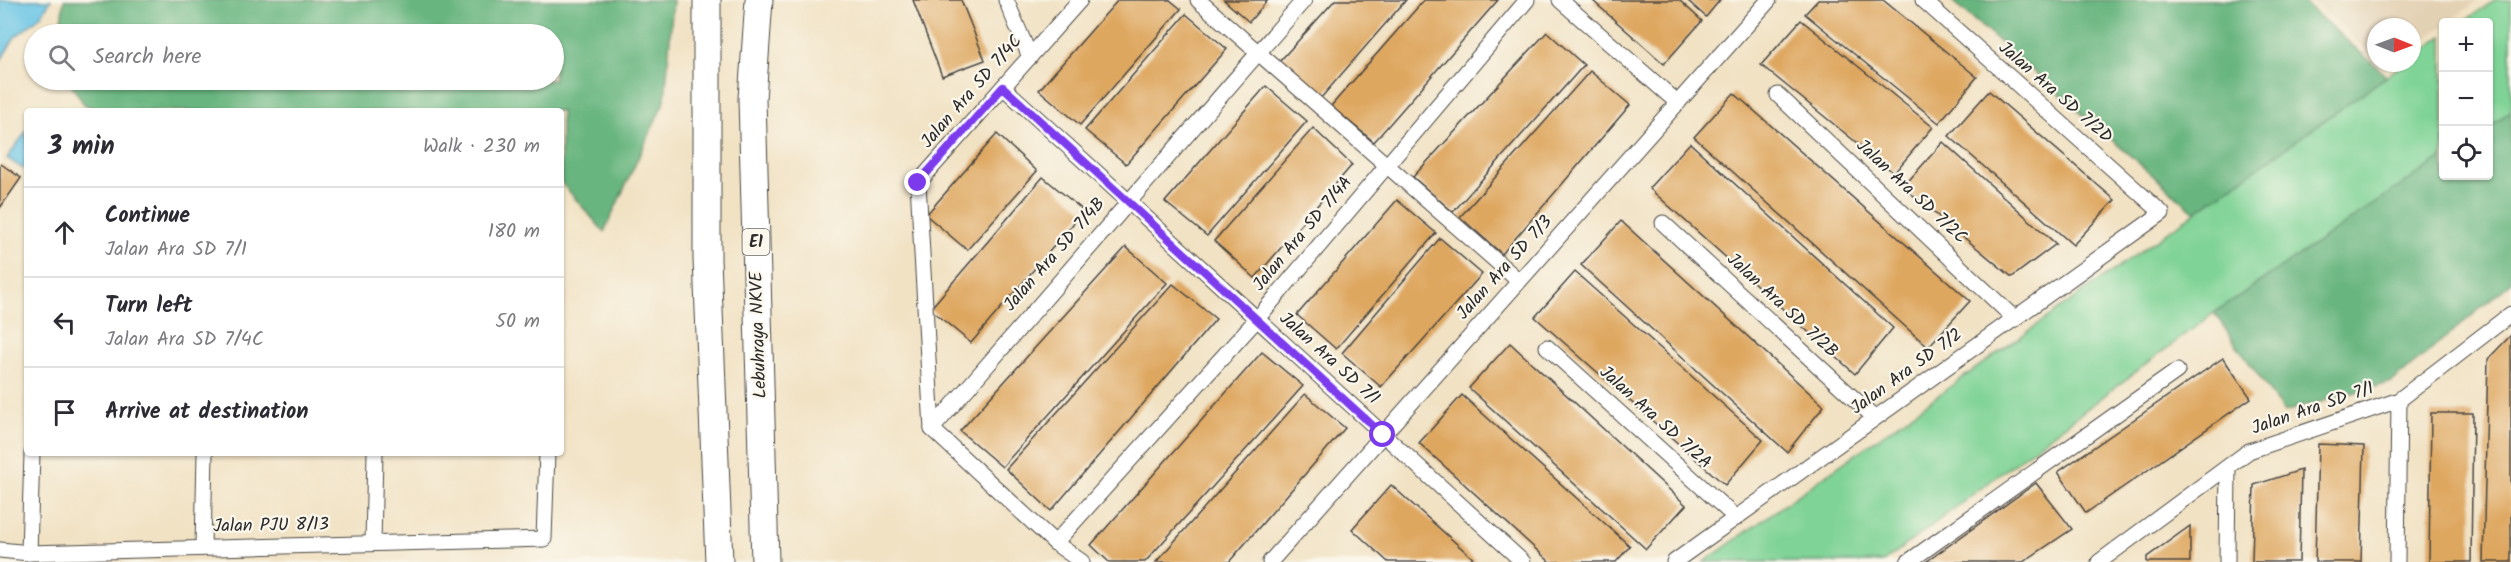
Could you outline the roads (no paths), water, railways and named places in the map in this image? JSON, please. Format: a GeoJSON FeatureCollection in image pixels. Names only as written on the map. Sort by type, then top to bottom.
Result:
{"type":"FeatureCollection","features":[{"type":"Feature","properties":{"kind":"highway"},"geometry":{"type":"LineString","coordinates":[[707,0],[707,259],[719,562]]}},
{"type":"Feature","properties":{"kind":"highway","name":"Lebuhraya NKVE"},"geometry":{"type":"LineString","coordinates":[[759,0],[752,99],[765,562]]}},
{"type":"Feature","properties":{"kind":"street"},"geometry":{"type":"LineString","coordinates":[[1006,0],[1030,57]]}},
{"type":"Feature","properties":{"kind":"street","name":"Jalan Ara SD 7/4C"},"geometry":{"type":"LineString","coordinates":[[932,429],[918,183],[1080,0]]}},
{"type":"Feature","properties":{"kind":"street"},"geometry":{"type":"LineString","coordinates":[[1198,0],[1520,281]]}},
{"type":"Feature","properties":{"kind":"street","name":"Jalan Ara SD 7/4B"},"geometry":{"type":"LineString","coordinates":[[932,429],[1127,201],[1304,0]]}},
{"type":"Feature","properties":{"kind":"street","name":"Jalan Ara SD 7/4A"},"geometry":{"type":"LineString","coordinates":[[1055,543],[1257,319],[1527,0]]}},
{"type":"Feature","properties":{"kind":"street"},"geometry":{"type":"LineString","coordinates":[[1560,0],[1678,103]]}},
{"type":"Feature","properties":{"kind":"street","name":"Jalan Ara SD 7/3"},"geometry":{"type":"LineString","coordinates":[[1270,562],[1769,0]]}},
{"type":"Feature","properties":{"kind":"street","name":"Jalan Ara SD 7/2D"},"geometry":{"type":"LineString","coordinates":[[1923,0],[2162,213]]}},
{"type":"Feature","properties":{"kind":"street","name":"Jalan Ara SD 7/1"},"geometry":{"type":"LineString","coordinates":[[1003,87],[1523,562]]}},
{"type":"Feature","properties":{"kind":"street","name":"Jalan Ara SD 7/2C"},"geometry":{"type":"LineString","coordinates":[[1778,95],[2015,319]]}},
{"type":"Feature","properties":{"kind":"street","name":"Jalan Ara SD 7/2"},"geometry":{"type":"LineString","coordinates":[[1674,562],[2162,213]]}},
{"type":"Feature","properties":{"kind":"street","name":"Jalan Ara SD 7/2B"},"geometry":{"type":"LineString","coordinates":[[1663,223],[1875,418]]}},
{"type":"Feature","properties":{"kind":"street","name":"Jalan Ara SD 7/1"},"geometry":{"type":"LineString","coordinates":[[2099,562],[2249,451],[2399,400],[2511,314]]}},
{"type":"Feature","properties":{"kind":"street","name":"Jalan Ara SD 7/2A"},"geometry":{"type":"LineString","coordinates":[[1547,347],[1736,518]]}},
{"type":"Feature","properties":{"kind":"street"},"geometry":{"type":"LineString","coordinates":[[1908,562],[2177,371]]}},
{"type":"Feature","properties":{"kind":"street"},"geometry":{"type":"LineString","coordinates":[[2397,562],[2399,400]]}},
{"type":"Feature","properties":{"kind":"street"},"geometry":{"type":"LineString","coordinates":[[932,429],[1055,543],[1082,562]]}},
{"type":"Feature","properties":{"kind":"street"},"geometry":{"type":"LineString","coordinates":[[29,553],[32,456]]}},
{"type":"Feature","properties":{"kind":"street"},"geometry":{"type":"LineString","coordinates":[[202,547],[205,456]]}},
{"type":"Feature","properties":{"kind":"street"},"geometry":{"type":"LineString","coordinates":[[373,543],[375,456]]}},
{"type":"Feature","properties":{"kind":"street","name":"Jalan PJU 8/13"},"geometry":{"type":"LineString","coordinates":[[0,550],[29,553],[544,539],[547,456]]}},
{"type":"Feature","properties":{"kind":"street"},"geometry":{"type":"LineString","coordinates":[[2227,562],[2228,466]]}},
{"type":"Feature","properties":{"kind":"water"},"geometry":{"type":"Polygon","coordinates":[[[0,0],[51,0],[40,17],[31,24],[24,24],[24,30],[14,38],[0,62],[0,0]]]}},
{"type":"Feature","properties":{"kind":"water"},"geometry":{"type":"Polygon","coordinates":[[[24,134],[23,169],[7,158],[24,134]]]}}]}
